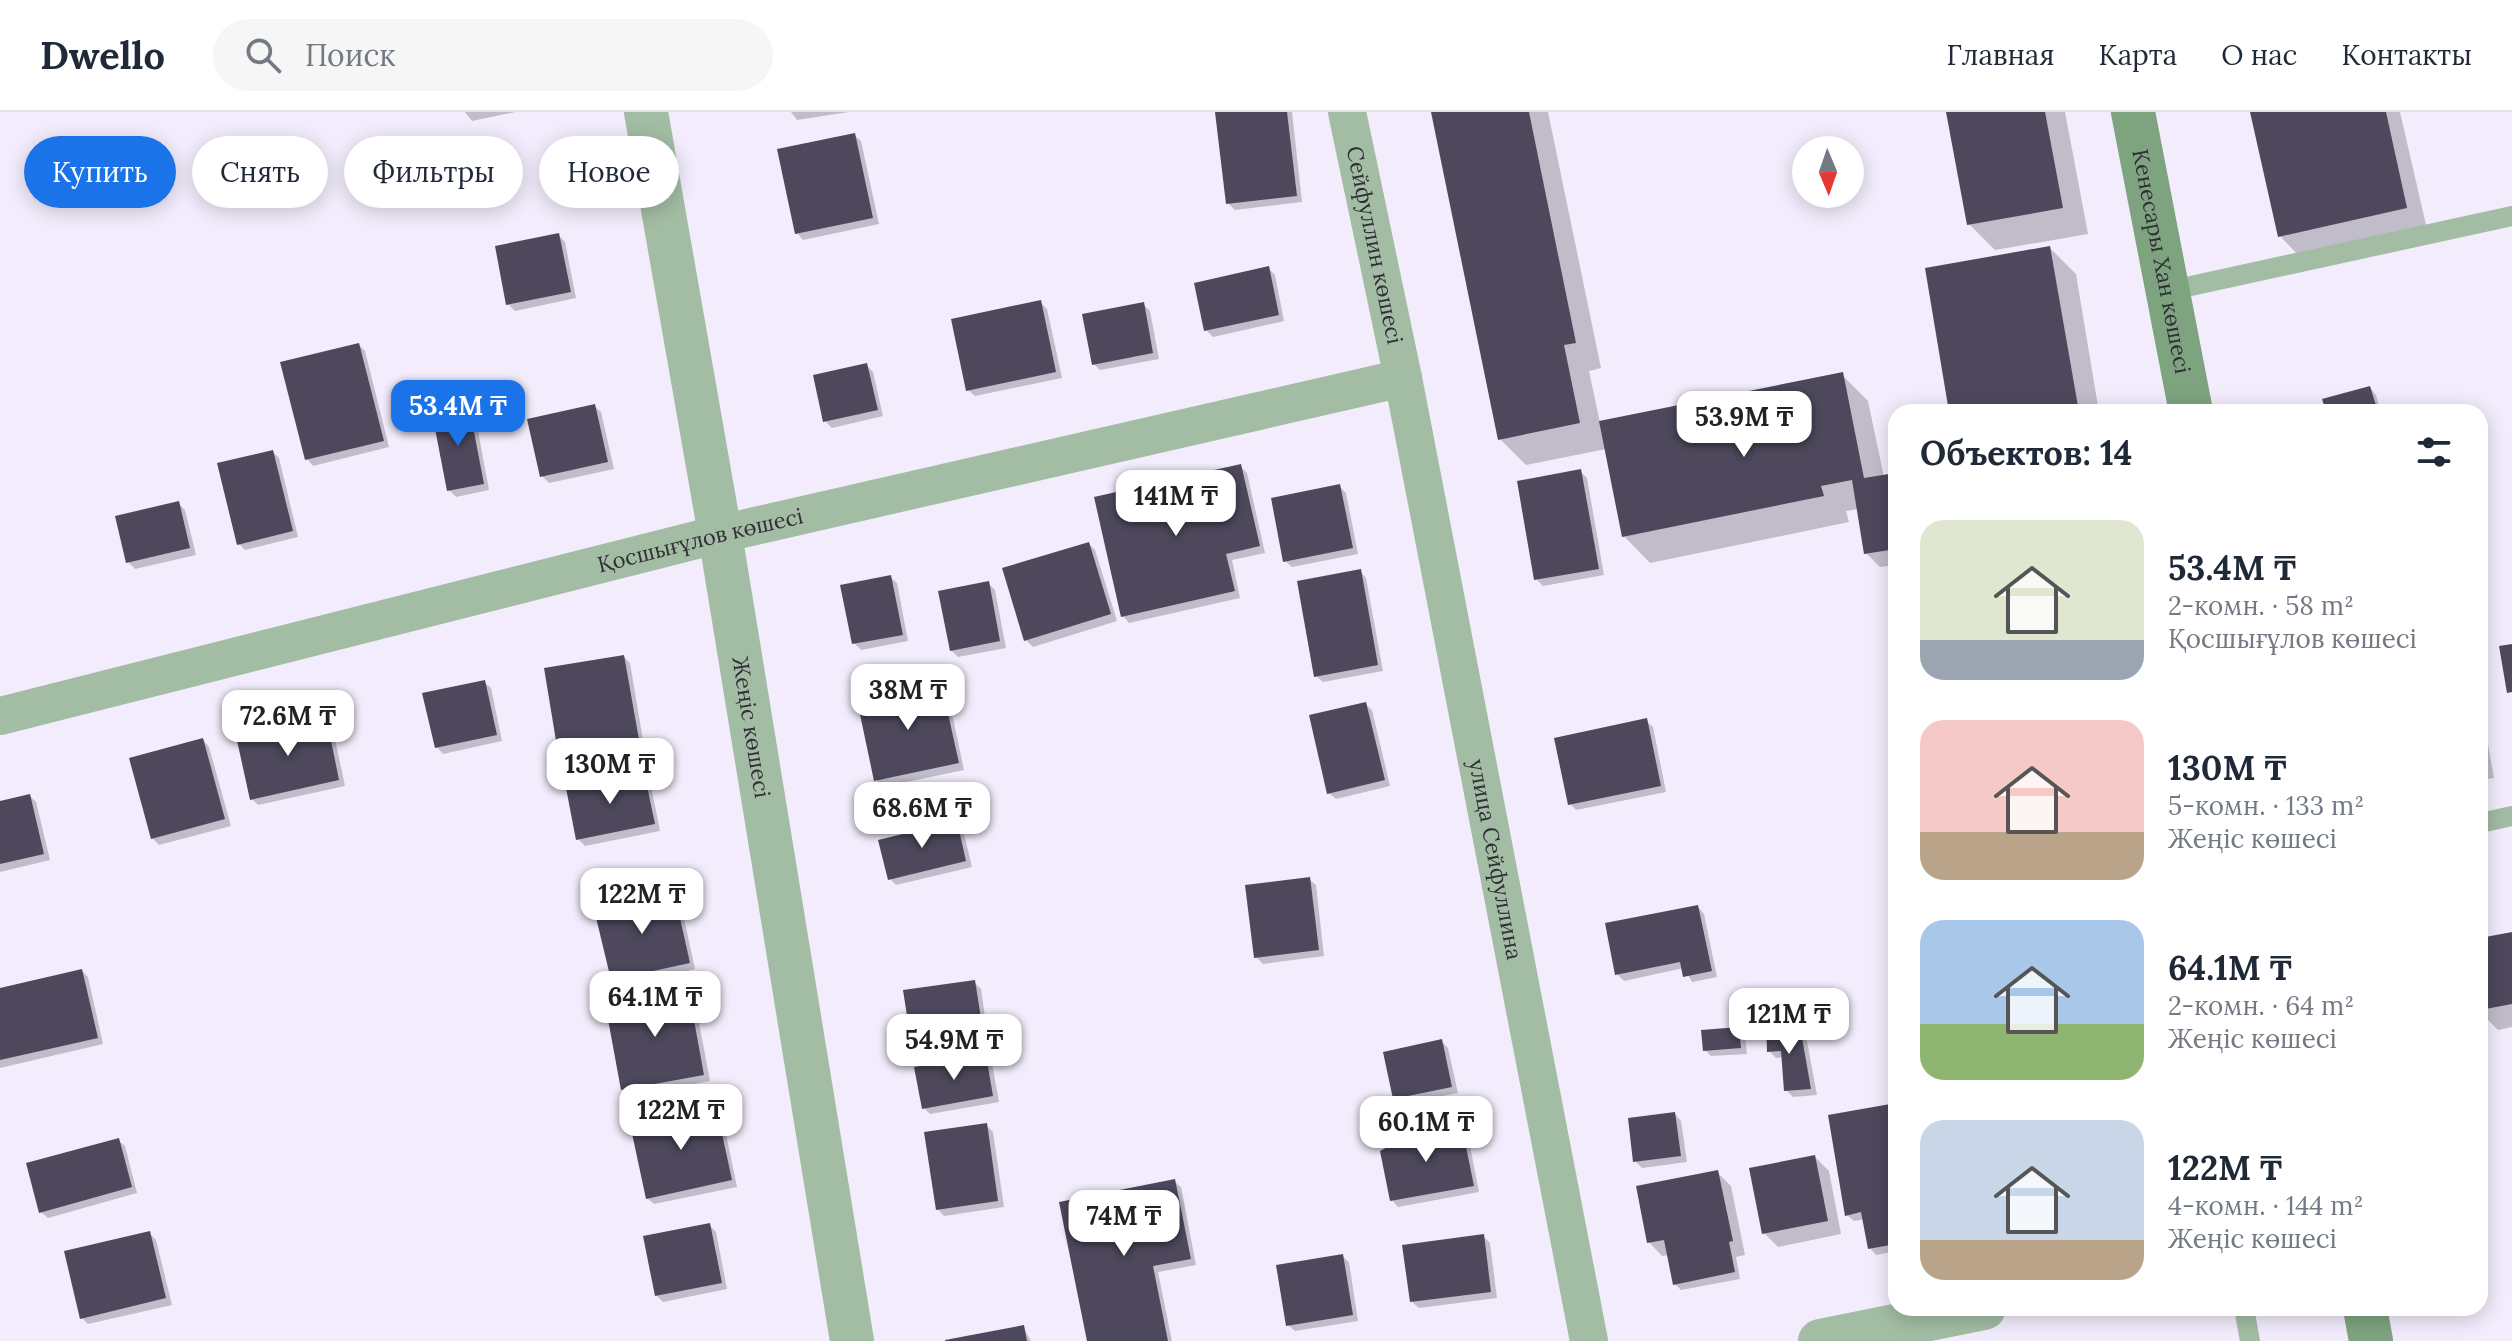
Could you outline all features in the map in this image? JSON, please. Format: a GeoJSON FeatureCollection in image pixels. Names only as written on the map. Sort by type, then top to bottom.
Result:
{"type":"FeatureCollection","features":[{"type":"Feature","properties":{"kind":"main road","name":"Кенесары Хан көшесі"},"geometry":{"type":"LineString","coordinates":[[2133,112],[2189,404]]}},
{"type":"Feature","properties":{"kind":"main road"},"geometry":{"type":"LineString","coordinates":[[2366,1316],[2371,1341]]}},
{"type":"Feature","properties":{"kind":"street","name":"Жеңіс көшесі"},"geometry":{"type":"LineString","coordinates":[[646,112],[720,534],[852,1341]]}},
{"type":"Feature","properties":{"kind":"street","name":"Сейфуллин көшесі"},"geometry":{"type":"LineString","coordinates":[[1347,112],[1403,378]]}},
{"type":"Feature","properties":{"kind":"street","name":"Қосшығұлов көшесі"},"geometry":{"type":"LineString","coordinates":[[0,716],[720,534],[1403,378]]}},
{"type":"Feature","properties":{"kind":"street","name":"улица Сейфуллина"},"geometry":{"type":"LineString","coordinates":[[1403,378],[1589,1341]]}},
{"type":"Feature","properties":{"kind":"street"},"geometry":{"type":"LineString","coordinates":[[1846,1339],[1948,1316]]}},
{"type":"Feature","properties":{"kind":"lane"},"geometry":{"type":"LineString","coordinates":[[2168,291],[2512,216]]}},
{"type":"Feature","properties":{"kind":"lane"},"geometry":{"type":"LineString","coordinates":[[2488,821],[2512,816]]}},
{"type":"Feature","properties":{"kind":"lane"},"geometry":{"type":"LineString","coordinates":[[2245,1316],[2250,1341]]}},
{"type":"Feature","properties":{"kind":"building"},"geometry":{"type":"Polygon","coordinates":[[[1215,112],[1287,112],[1297,196],[1226,204],[1215,112]]]}},
{"type":"Feature","properties":{"kind":"building"},"geometry":{"type":"Polygon","coordinates":[[[1431,112],[1529,112],[1576,343],[1564,345],[1580,423],[1498,440],[1431,112]]]}},
{"type":"Feature","properties":{"kind":"building"},"geometry":{"type":"Polygon","coordinates":[[[1946,112],[2045,112],[2063,208],[1967,225],[1946,112]]]}},
{"type":"Feature","properties":{"kind":"building"},"geometry":{"type":"Polygon","coordinates":[[[2250,112],[2386,112],[2407,208],[2278,237],[2250,112]]]}},
{"type":"Feature","properties":{"kind":"building"},"geometry":{"type":"Polygon","coordinates":[[[855,133],[873,218],[795,234],[777,149],[855,133]]]}},
{"type":"Feature","properties":{"kind":"building"},"geometry":{"type":"Polygon","coordinates":[[[559,233],[571,292],[506,305],[495,246],[559,233]]]}},
{"type":"Feature","properties":{"kind":"building"},"geometry":{"type":"Polygon","coordinates":[[[2050,246],[2078,404],[1948,404],[1925,268],[2050,246]]]}},
{"type":"Feature","properties":{"kind":"building"},"geometry":{"type":"Polygon","coordinates":[[[1269,266],[1279,315],[1204,331],[1194,283],[1269,266]]]}},
{"type":"Feature","properties":{"kind":"building"},"geometry":{"type":"Polygon","coordinates":[[[1041,300],[1056,372],[966,391],[951,319],[1041,300]]]}},
{"type":"Feature","properties":{"kind":"building"},"geometry":{"type":"Polygon","coordinates":[[[1144,302],[1153,353],[1092,365],[1082,314],[1144,302]]]}},
{"type":"Feature","properties":{"kind":"building"},"geometry":{"type":"Polygon","coordinates":[[[359,343],[384,441],[305,460],[280,362],[359,343]]]}},
{"type":"Feature","properties":{"kind":"building"},"geometry":{"type":"Polygon","coordinates":[[[867,363],[878,410],[823,422],[813,375],[867,363]]]}},
{"type":"Feature","properties":{"kind":"building"},"geometry":{"type":"Polygon","coordinates":[[[1843,372],[1864,478],[1888,474],[1888,550],[1864,554],[1852,480],[1821,486],[1824,496],[1622,537],[1599,421],[1843,372]]]}},
{"type":"Feature","properties":{"kind":"building"},"geometry":{"type":"Polygon","coordinates":[[[2370,386],[2376,404],[2324,404],[2322,399],[2370,386]]]}},
{"type":"Feature","properties":{"kind":"building"},"geometry":{"type":"Polygon","coordinates":[[[595,404],[608,462],[540,477],[527,419],[595,404]]]}},
{"type":"Feature","properties":{"kind":"building"},"geometry":{"type":"Polygon","coordinates":[[[469,406],[484,484],[447,491],[432,413],[469,406]]]}},
{"type":"Feature","properties":{"kind":"building"},"geometry":{"type":"Polygon","coordinates":[[[273,450],[293,531],[237,545],[217,463],[273,450]]]}},
{"type":"Feature","properties":{"kind":"building"},"geometry":{"type":"Polygon","coordinates":[[[1241,464],[1260,546],[1226,554],[1235,591],[1121,617],[1094,497],[1241,464]]]}},
{"type":"Feature","properties":{"kind":"building"},"geometry":{"type":"Polygon","coordinates":[[[1581,469],[1599,569],[1534,580],[1517,481],[1581,469]]]}},
{"type":"Feature","properties":{"kind":"building"},"geometry":{"type":"Polygon","coordinates":[[[1340,484],[1353,548],[1283,562],[1271,498],[1340,484]]]}},
{"type":"Feature","properties":{"kind":"building"},"geometry":{"type":"Polygon","coordinates":[[[179,501],[190,548],[126,563],[115,516],[179,501]]]}},
{"type":"Feature","properties":{"kind":"building"},"geometry":{"type":"Polygon","coordinates":[[[1089,542],[1111,614],[1024,641],[1002,568],[1089,542]]]}},
{"type":"Feature","properties":{"kind":"building"},"geometry":{"type":"Polygon","coordinates":[[[1361,569],[1378,665],[1314,677],[1297,581],[1361,569]]]}},
{"type":"Feature","properties":{"kind":"building"},"geometry":{"type":"Polygon","coordinates":[[[891,575],[903,635],[852,644],[840,585],[891,575]]]}},
{"type":"Feature","properties":{"kind":"building"},"geometry":{"type":"Polygon","coordinates":[[[989,581],[1000,641],[950,651],[938,591],[989,581]]]}},
{"type":"Feature","properties":{"kind":"building"},"geometry":{"type":"Polygon","coordinates":[[[2512,644],[2512,692],[2507,693],[2499,646],[2512,644]]]}},
{"type":"Feature","properties":{"kind":"building"},"geometry":{"type":"Polygon","coordinates":[[[624,655],[641,751],[560,765],[544,668],[624,655]]]}},
{"type":"Feature","properties":{"kind":"building"},"geometry":{"type":"Polygon","coordinates":[[[485,680],[497,735],[435,748],[422,693],[485,680]]]}},
{"type":"Feature","properties":{"kind":"building"},"geometry":{"type":"Polygon","coordinates":[[[941,682],[959,763],[874,781],[857,700],[941,682]]]}},
{"type":"Feature","properties":{"kind":"building"},"geometry":{"type":"Polygon","coordinates":[[[1366,702],[1385,780],[1327,794],[1309,715],[1366,702]]]}},
{"type":"Feature","properties":{"kind":"building"},"geometry":{"type":"Polygon","coordinates":[[[326,716],[339,780],[250,800],[236,736],[326,716]]]}},
{"type":"Feature","properties":{"kind":"building"},"geometry":{"type":"Polygon","coordinates":[[[1647,718],[1661,786],[1568,805],[1554,738],[1647,718]]]}},
{"type":"Feature","properties":{"kind":"building"},"geometry":{"type":"Polygon","coordinates":[[[203,738],[225,819],[151,839],[129,758],[203,738]]]}},
{"type":"Feature","properties":{"kind":"building"},"geometry":{"type":"Polygon","coordinates":[[[644,772],[655,824],[576,840],[566,788],[644,772]]]}},
{"type":"Feature","properties":{"kind":"building"},"geometry":{"type":"Polygon","coordinates":[[[30,794],[44,854],[0,864],[0,801],[30,794]]]}},
{"type":"Feature","properties":{"kind":"building"},"geometry":{"type":"Polygon","coordinates":[[[957,821],[966,861],[888,880],[878,840],[957,821]]]}},
{"type":"Feature","properties":{"kind":"building"},"geometry":{"type":"Polygon","coordinates":[[[1310,877],[1319,950],[1254,958],[1245,885],[1310,877]]]}},
{"type":"Feature","properties":{"kind":"building"},"geometry":{"type":"Polygon","coordinates":[[[674,891],[690,963],[611,980],[594,909],[674,891]]]}},
{"type":"Feature","properties":{"kind":"building"},"geometry":{"type":"Polygon","coordinates":[[[1698,905],[1712,971],[1683,977],[1680,962],[1615,975],[1605,923],[1698,905]]]}},
{"type":"Feature","properties":{"kind":"building"},"geometry":{"type":"Polygon","coordinates":[[[2512,932],[2512,1004],[2488,1008],[2488,936],[2512,932]]]}},
{"type":"Feature","properties":{"kind":"building"},"geometry":{"type":"Polygon","coordinates":[[[82,969],[98,1038],[0,1060],[0,988],[82,969]]]}},
{"type":"Feature","properties":{"kind":"building"},"geometry":{"type":"Polygon","coordinates":[[[975,980],[982,1025],[910,1035],[903,990],[975,980]]]}},
{"type":"Feature","properties":{"kind":"building"},"geometry":{"type":"Polygon","coordinates":[[[688,987],[704,1075],[621,1090],[605,1003],[688,987]]]}},
{"type":"Feature","properties":{"kind":"building"},"geometry":{"type":"Polygon","coordinates":[[[1779,1020],[1779,1031],[1801,1032],[1811,1089],[1784,1091],[1781,1051],[1767,1052],[1766,1021],[1779,1020]]]}},
{"type":"Feature","properties":{"kind":"building"},"geometry":{"type":"Polygon","coordinates":[[[1739,1027],[1741,1048],[1703,1051],[1701,1030],[1739,1027]]]}},
{"type":"Feature","properties":{"kind":"building"},"geometry":{"type":"Polygon","coordinates":[[[1442,1039],[1452,1087],[1393,1099],[1383,1052],[1442,1039]]]}},
{"type":"Feature","properties":{"kind":"building"},"geometry":{"type":"Polygon","coordinates":[[[986,1055],[993,1096],[922,1109],[914,1067],[986,1055]]]}},
{"type":"Feature","properties":{"kind":"building"},"geometry":{"type":"Polygon","coordinates":[[[1888,1104],[1888,1245],[1868,1249],[1861,1212],[1845,1216],[1828,1115],[1888,1104]]]}},
{"type":"Feature","properties":{"kind":"building"},"geometry":{"type":"Polygon","coordinates":[[[716,1106],[732,1180],[646,1199],[630,1124],[716,1106]]]}},
{"type":"Feature","properties":{"kind":"building"},"geometry":{"type":"Polygon","coordinates":[[[1675,1112],[1681,1156],[1633,1162],[1628,1118],[1675,1112]]]}},
{"type":"Feature","properties":{"kind":"building"},"geometry":{"type":"Polygon","coordinates":[[[987,1123],[998,1201],[936,1210],[924,1132],[987,1123]]]}},
{"type":"Feature","properties":{"kind":"building"},"geometry":{"type":"Polygon","coordinates":[[[1462,1127],[1474,1186],[1390,1201],[1380,1151],[1399,1141],[1397,1131],[1413,1128],[1414,1136],[1462,1127]]]}},
{"type":"Feature","properties":{"kind":"building"},"geometry":{"type":"Polygon","coordinates":[[[119,1138],[132,1187],[39,1213],[26,1163],[119,1138]]]}},
{"type":"Feature","properties":{"kind":"building"},"geometry":{"type":"Polygon","coordinates":[[[1815,1155],[1828,1221],[1762,1234],[1749,1168],[1815,1155]]]}},
{"type":"Feature","properties":{"kind":"building"},"geometry":{"type":"Polygon","coordinates":[[[1718,1170],[1733,1241],[1729,1242],[1735,1272],[1673,1285],[1664,1240],[1647,1243],[1636,1186],[1718,1170]]]}},
{"type":"Feature","properties":{"kind":"building"},"geometry":{"type":"Polygon","coordinates":[[[1175,1179],[1191,1259],[1153,1266],[1168,1341],[1087,1341],[1059,1202],[1175,1179]]]}},
{"type":"Feature","properties":{"kind":"building"},"geometry":{"type":"Polygon","coordinates":[[[710,1223],[722,1283],[655,1296],[643,1236],[710,1223]]]}},
{"type":"Feature","properties":{"kind":"building"},"geometry":{"type":"Polygon","coordinates":[[[150,1231],[166,1298],[80,1319],[64,1251],[150,1231]]]}},
{"type":"Feature","properties":{"kind":"building"},"geometry":{"type":"Polygon","coordinates":[[[1484,1234],[1491,1292],[1410,1302],[1402,1245],[1484,1234]]]}},
{"type":"Feature","properties":{"kind":"building"},"geometry":{"type":"Polygon","coordinates":[[[1343,1254],[1353,1315],[1286,1326],[1276,1265],[1343,1254]]]}},
{"type":"Feature","properties":{"kind":"building"},"geometry":{"type":"Polygon","coordinates":[[[1024,1325],[1027,1341],[945,1341],[945,1340],[1024,1325]]]}}]}
